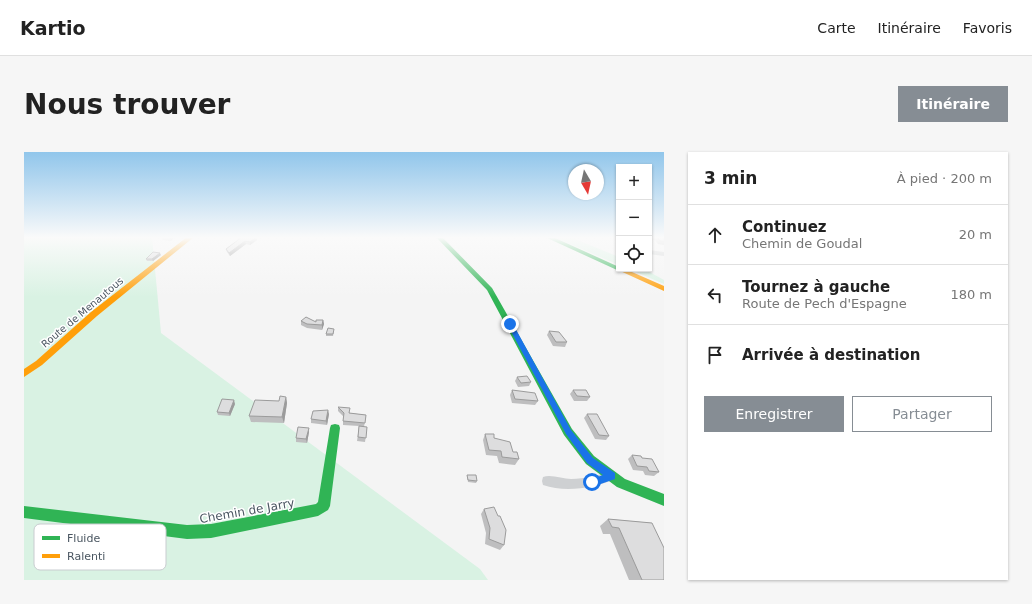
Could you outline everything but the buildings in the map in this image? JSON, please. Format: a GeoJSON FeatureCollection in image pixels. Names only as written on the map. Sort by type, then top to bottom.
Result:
{"type":"FeatureCollection","features":[{"type":"Feature","properties":{"kind":"street","name":"Route de Menautous"},"geometry":{"type":"LineString","coordinates":[[24,374],[39,363],[94,314],[166,257]]}},
{"type":"Feature","properties":{"kind":"street"},"geometry":{"type":"LineString","coordinates":[[459,257],[490,289],[568,432],[590,460],[621,483],[664,500]]}},
{"type":"Feature","properties":{"kind":"street"},"geometry":{"type":"LineString","coordinates":[[593,257],[616,267]]}},
{"type":"Feature","properties":{"kind":"street"},"geometry":{"type":"LineString","coordinates":[[627,272],[664,289]]}},
{"type":"Feature","properties":{"kind":"street","name":"Chemin de Jarry"},"geometry":{"type":"LineString","coordinates":[[166,529],[187,532],[211,531],[318,510],[324,506],[335,428]]}},
{"type":"Feature","properties":{"kind":"street"},"geometry":{"type":"LineString","coordinates":[[547,481],[559,484],[592,482],[612,476]]}},
{"type":"Feature","properties":{"kind":"street","name":"Chemin de Jarry"},"geometry":{"type":"LineString","coordinates":[[24,512],[122,524]]}},
{"type":"Feature","properties":{"kind":"green space"},"geometry":{"type":"Polygon","coordinates":[[[24,257],[154,257],[161,333],[480,569],[488,580],[24,580],[24,257]]]}},
{"type":"Feature","properties":{"kind":"green space"},"geometry":{"type":"Polygon","coordinates":[[[600,257],[616,257],[616,264],[600,257]]]}},
{"type":"Feature","properties":{"kind":"green space"},"geometry":{"type":"Polygon","coordinates":[[[636,272],[649,272],[664,280],[664,284],[636,272]]]}},
{"type":"Feature","properties":{"kind":"traffic: fast"},"geometry":{"type":"LineString","coordinates":[[459,257],[490,289],[568,432],[590,460],[621,483],[664,500]]}},
{"type":"Feature","properties":{"kind":"traffic: fast"},"geometry":{"type":"LineString","coordinates":[[592,257],[616,268]]}},
{"type":"Feature","properties":{"kind":"traffic: fast"},"geometry":{"type":"LineString","coordinates":[[166,529],[187,532],[211,531],[318,510],[324,506],[335,428]]}},
{"type":"Feature","properties":{"kind":"traffic: fast"},"geometry":{"type":"LineString","coordinates":[[24,512],[122,524]]}},
{"type":"Feature","properties":{"kind":"traffic: slow"},"geometry":{"type":"LineString","coordinates":[[24,374],[39,363],[94,314],[166,257]]}},
{"type":"Feature","properties":{"kind":"traffic: slow"},"geometry":{"type":"LineString","coordinates":[[627,272],[664,289]]}},
{"type":"Feature","properties":{"kind":"route"},"geometry":{"type":"LineString","coordinates":[[510,324],[547,390],[568,432],[590,460],[612,476],[592,482]]}}]}
